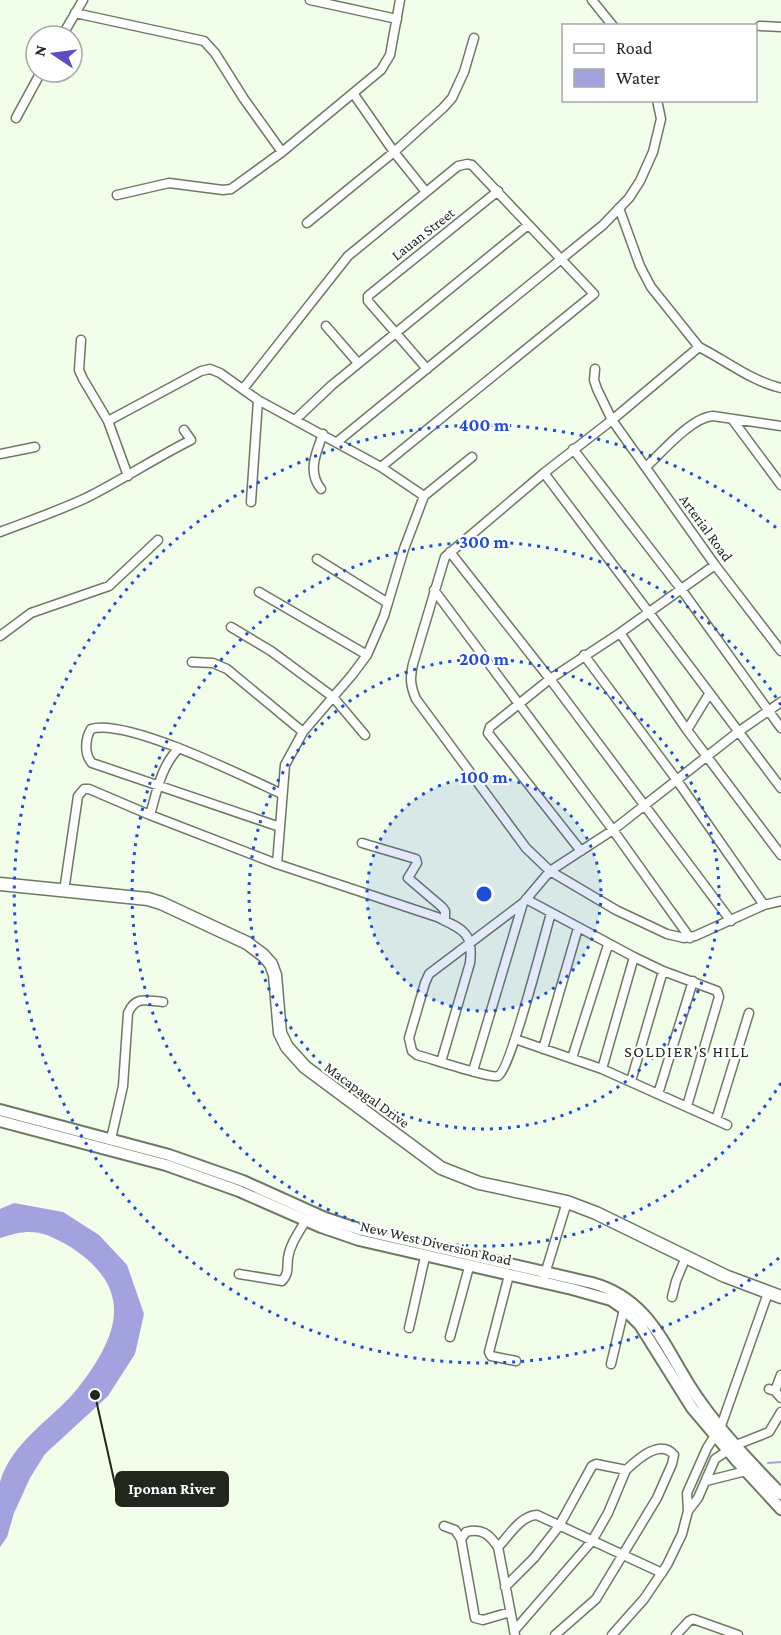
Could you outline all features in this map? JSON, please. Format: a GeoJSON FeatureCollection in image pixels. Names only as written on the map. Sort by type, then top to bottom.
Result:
{"type":"FeatureCollection","features":[{"type":"Feature","properties":{"kind":"main road","name":"Macapagal Drive"},"geometry":{"type":"LineString","coordinates":[[0,884],[148,899],[247,943],[271,964],[278,988],[280,1033],[286,1047],[305,1067],[441,1168],[479,1183],[567,1202],[596,1213],[686,1257],[781,1297]]}},
{"type":"Feature","properties":{"kind":"street"},"geometry":{"type":"LineString","coordinates":[[69,24],[83,0]]}},
{"type":"Feature","properties":{"kind":"street"},"geometry":{"type":"LineString","coordinates":[[310,0],[397,19]]}},
{"type":"Feature","properties":{"kind":"street"},"geometry":{"type":"LineString","coordinates":[[117,195],[169,183],[231,189],[282,152],[386,64],[390,55],[400,0]]}},
{"type":"Feature","properties":{"kind":"street"},"geometry":{"type":"LineString","coordinates":[[592,0],[612,24]]}},
{"type":"Feature","properties":{"kind":"street"},"geometry":{"type":"LineString","coordinates":[[75,13],[204,41],[215,53],[282,152]]}},
{"type":"Feature","properties":{"kind":"street"},"geometry":{"type":"LineString","coordinates":[[760,26],[781,27]]}},
{"type":"Feature","properties":{"kind":"street"},"geometry":{"type":"LineString","coordinates":[[307,223],[394,152],[443,108],[452,98],[464,72],[474,38]]}},
{"type":"Feature","properties":{"kind":"street"},"geometry":{"type":"LineString","coordinates":[[16,118],[34,84]]}},
{"type":"Feature","properties":{"kind":"street"},"geometry":{"type":"LineString","coordinates":[[353,93],[394,152],[426,192]]}},
{"type":"Feature","properties":{"kind":"street"},"geometry":{"type":"LineString","coordinates":[[337,442],[603,225],[629,198],[640,181],[653,152],[661,119],[657,102]]}},
{"type":"Feature","properties":{"kind":"street"},"geometry":{"type":"LineString","coordinates":[[243,389],[348,256],[458,166],[467,164],[476,168],[594,294],[381,467]]}},
{"type":"Feature","properties":{"kind":"street","name":"Lauan Street"},"geometry":{"type":"LineString","coordinates":[[394,333],[368,300],[371,292],[498,191]]}},
{"type":"Feature","properties":{"kind":"street"},"geometry":{"type":"LineString","coordinates":[[619,208],[640,266],[651,287],[699,347],[746,374],[768,385],[781,388]]}},
{"type":"Feature","properties":{"kind":"street"},"geometry":{"type":"LineString","coordinates":[[296,419],[358,363],[528,225]]}},
{"type":"Feature","properties":{"kind":"street"},"geometry":{"type":"LineString","coordinates":[[326,326],[358,363]]}},
{"type":"Feature","properties":{"kind":"street"},"geometry":{"type":"LineString","coordinates":[[394,333],[427,369]]}},
{"type":"Feature","properties":{"kind":"street"},"geometry":{"type":"LineString","coordinates":[[81,340],[80,370],[108,422],[128,476]]}},
{"type":"Feature","properties":{"kind":"street"},"geometry":{"type":"LineString","coordinates":[[699,347],[445,557],[413,664],[409,680],[410,687],[416,699],[470,774],[526,848],[550,871],[616,910],[667,934],[690,938],[764,905],[781,901]]}},
{"type":"Feature","properties":{"kind":"street"},"geometry":{"type":"LineString","coordinates":[[108,422],[206,369],[220,373],[258,400],[381,467],[424,496]]}},
{"type":"Feature","properties":{"kind":"street","name":"Arterial Road"},"geometry":{"type":"LineString","coordinates":[[595,369],[594,380],[612,420],[715,565],[781,651]]}},
{"type":"Feature","properties":{"kind":"street"},"geometry":{"type":"LineString","coordinates":[[251,502],[258,400]]}},
{"type":"Feature","properties":{"kind":"street"},"geometry":{"type":"LineString","coordinates":[[646,467],[681,435],[704,418],[713,416],[781,426]]}},
{"type":"Feature","properties":{"kind":"street"},"geometry":{"type":"LineString","coordinates":[[732,419],[781,485]]}},
{"type":"Feature","properties":{"kind":"street"},"geometry":{"type":"LineString","coordinates":[[0,532],[85,498],[128,476],[152,460],[191,440],[184,430]]}},
{"type":"Feature","properties":{"kind":"street"},"geometry":{"type":"LineString","coordinates":[[321,489],[314,477],[313,467],[323,434]]}},
{"type":"Feature","properties":{"kind":"street"},"geometry":{"type":"LineString","coordinates":[[0,454],[35,447]]}},
{"type":"Feature","properties":{"kind":"street"},"geometry":{"type":"LineString","coordinates":[[573,449],[681,589],[781,728]]}},
{"type":"Feature","properties":{"kind":"street"},"geometry":{"type":"LineString","coordinates":[[277,864],[285,765],[303,732],[367,655],[388,603],[404,549],[424,496],[472,457]]}},
{"type":"Feature","properties":{"kind":"street"},"geometry":{"type":"LineString","coordinates":[[544,473],[781,788]]}},
{"type":"Feature","properties":{"kind":"street"},"geometry":{"type":"LineString","coordinates":[[0,636],[31,613],[109,586],[158,540]]}},
{"type":"Feature","properties":{"kind":"street"},"geometry":{"type":"LineString","coordinates":[[450,552],[550,679],[731,921]]}},
{"type":"Feature","properties":{"kind":"street"},"geometry":{"type":"LineString","coordinates":[[318,559],[388,603]]}},
{"type":"Feature","properties":{"kind":"street"},"geometry":{"type":"LineString","coordinates":[[581,851],[488,733],[490,727],[550,679],[620,633],[715,565]]}},
{"type":"Feature","properties":{"kind":"street"},"geometry":{"type":"LineString","coordinates":[[434,590],[613,830],[690,938]]}},
{"type":"Feature","properties":{"kind":"street"},"geometry":{"type":"LineString","coordinates":[[259,592],[367,655]]}},
{"type":"Feature","properties":{"kind":"street"},"geometry":{"type":"LineString","coordinates":[[231,627],[271,651],[333,697],[365,735]]}},
{"type":"Feature","properties":{"kind":"street"},"geometry":{"type":"LineString","coordinates":[[620,633],[687,730],[781,855]]}},
{"type":"Feature","properties":{"kind":"street"},"geometry":{"type":"LineString","coordinates":[[584,655],[676,779],[764,905]]}},
{"type":"Feature","properties":{"kind":"street"},"geometry":{"type":"LineString","coordinates":[[192,662],[213,663],[228,669],[303,732]]}},
{"type":"Feature","properties":{"kind":"street"},"geometry":{"type":"LineString","coordinates":[[687,730],[709,694]]}},
{"type":"Feature","properties":{"kind":"street"},"geometry":{"type":"LineString","coordinates":[[551,913],[515,1040],[505,1069],[500,1075],[495,1077],[473,1071],[417,1055],[412,1051],[409,1038],[426,978],[525,901],[550,871],[613,830],[706,756],[781,702]]}},
{"type":"Feature","properties":{"kind":"street"},"geometry":{"type":"LineString","coordinates":[[280,827],[92,763],[88,759],[86,749],[88,733],[91,729],[101,726],[131,732],[200,756],[282,794]]}},
{"type":"Feature","properties":{"kind":"street"},"geometry":{"type":"LineString","coordinates":[[150,815],[167,761],[179,748]]}},
{"type":"Feature","properties":{"kind":"street"},"geometry":{"type":"LineString","coordinates":[[64,891],[75,815],[81,792],[84,789],[94,790],[150,815],[277,864],[445,921],[458,927],[471,941],[470,963],[441,1062]]}},
{"type":"Feature","properties":{"kind":"street"},"geometry":{"type":"LineString","coordinates":[[362,843],[416,859],[417,863],[408,878],[442,907],[445,911],[445,921]]}},
{"type":"Feature","properties":{"kind":"street"},"geometry":{"type":"LineString","coordinates":[[525,901],[663,971],[717,991],[720,997],[687,1106]]}},
{"type":"Feature","properties":{"kind":"street"},"geometry":{"type":"LineString","coordinates":[[473,1071],[525,901]]}},
{"type":"Feature","properties":{"kind":"street"},"geometry":{"type":"LineString","coordinates":[[543,1049],[578,928]]}},
{"type":"Feature","properties":{"kind":"street"},"geometry":{"type":"LineString","coordinates":[[572,1058],[608,945]]}},
{"type":"Feature","properties":{"kind":"street"},"geometry":{"type":"LineString","coordinates":[[602,1069],[634,957]]}},
{"type":"Feature","properties":{"kind":"street"},"geometry":{"type":"LineString","coordinates":[[631,1081],[663,971]]}},
{"type":"Feature","properties":{"kind":"street"},"geometry":{"type":"LineString","coordinates":[[658,1094],[693,981]]}},
{"type":"Feature","properties":{"kind":"street"},"geometry":{"type":"LineString","coordinates":[[111,1139],[123,1086],[128,1013],[133,1003],[140,1000],[163,1002]]}},
{"type":"Feature","properties":{"kind":"street"},"geometry":{"type":"LineString","coordinates":[[716,1120],[749,1013]]}},
{"type":"Feature","properties":{"kind":"street"},"geometry":{"type":"LineString","coordinates":[[515,1040],[602,1069],[727,1125]]}},
{"type":"Feature","properties":{"kind":"street","name":"New West Diversion Road"},"geometry":{"type":"LineString","coordinates":[[0,1110],[169,1155],[271,1192],[339,1223],[544,1278],[602,1297],[624,1309],[640,1325],[692,1408],[781,1494]]}},
{"type":"Feature","properties":{"kind":"street","name":"New West Diversion Road"},"geometry":{"type":"LineString","coordinates":[[0,1121],[166,1165],[239,1191],[336,1233],[359,1240],[509,1275],[605,1287],[639,1307],[657,1330],[717,1431]]}},
{"type":"Feature","properties":{"kind":"street"},"geometry":{"type":"LineString","coordinates":[[544,1278],[567,1202]]}},
{"type":"Feature","properties":{"kind":"street"},"geometry":{"type":"LineString","coordinates":[[238,1274],[282,1281],[287,1274],[291,1247],[306,1220]]}},
{"type":"Feature","properties":{"kind":"street"},"geometry":{"type":"LineString","coordinates":[[409,1328],[425,1257]]}},
{"type":"Feature","properties":{"kind":"street"},"geometry":{"type":"LineString","coordinates":[[672,1297],[686,1257]]}},
{"type":"Feature","properties":{"kind":"street"},"geometry":{"type":"LineString","coordinates":[[450,1337],[469,1267]]}},
{"type":"Feature","properties":{"kind":"street"},"geometry":{"type":"LineString","coordinates":[[509,1275],[489,1353],[491,1356],[516,1361]]}},
{"type":"Feature","properties":{"kind":"street"},"geometry":{"type":"LineString","coordinates":[[612,1635],[644,1599],[662,1573],[682,1534],[687,1511],[687,1493],[717,1431],[768,1293]]}},
{"type":"Feature","properties":{"kind":"street"},"geometry":{"type":"LineString","coordinates":[[611,1364],[624,1309]]}},
{"type":"Feature","properties":{"kind":"street"},"geometry":{"type":"LineString","coordinates":[[781,1375],[772,1390],[781,1398]]}},
{"type":"Feature","properties":{"kind":"street"},"geometry":{"type":"LineString","coordinates":[[687,1511],[698,1498],[716,1459],[732,1447],[769,1432],[781,1412]]}},
{"type":"Feature","properties":{"kind":"street","name":"New West Diversion Road"},"geometry":{"type":"LineString","coordinates":[[732,1447],[746,1471],[781,1509]]}},
{"type":"Feature","properties":{"kind":"street"},"geometry":{"type":"LineString","coordinates":[[515,1633],[592,1541],[608,1513],[626,1470],[655,1449],[672,1452],[674,1455],[672,1464],[657,1498],[596,1599],[555,1635]]}},
{"type":"Feature","properties":{"kind":"street"},"geometry":{"type":"LineString","coordinates":[[505,1587],[534,1558],[560,1526],[592,1466],[596,1464],[626,1470]]}},
{"type":"Feature","properties":{"kind":"street"},"geometry":{"type":"LineString","coordinates":[[698,1468],[707,1477]]}},
{"type":"Feature","properties":{"kind":"street"},"geometry":{"type":"LineString","coordinates":[[707,1477],[746,1471]]}},
{"type":"Feature","properties":{"kind":"street"},"geometry":{"type":"LineString","coordinates":[[498,1547],[525,1519],[531,1515],[537,1515],[662,1573]]}},
{"type":"Feature","properties":{"kind":"street"},"geometry":{"type":"LineString","coordinates":[[444,1526],[455,1530],[461,1539],[475,1618],[483,1620],[510,1612]]}},
{"type":"Feature","properties":{"kind":"street"},"geometry":{"type":"LineString","coordinates":[[461,1539],[466,1532],[481,1530],[491,1537],[498,1547],[515,1633]]}},
{"type":"Feature","properties":{"kind":"street"},"geometry":{"type":"LineString","coordinates":[[676,1635],[693,1619],[738,1635]]}},
{"type":"Feature","properties":{"kind":"water"},"geometry":{"type":"Polygon","coordinates":[[[14,1203],[63,1212],[99,1235],[127,1265],[144,1314],[135,1354],[108,1396],[45,1454],[30,1478],[14,1513],[7,1537],[0,1547],[0,1482],[6,1467],[23,1442],[78,1388],[104,1349],[114,1313],[112,1295],[104,1278],[90,1262],[69,1246],[36,1232],[0,1238],[0,1209],[14,1203]]]}},
{"type":"Feature","properties":{"kind":"waterway"},"geometry":{"type":"LineString","coordinates":[[768,1463],[781,1462]]}},
{"type":"Feature","properties":{"kind":"place","name":"Iponan River"},"geometry":{"type":"Point","coordinates":[95,1395]}},
{"type":"Feature","properties":{"kind":"district","name":"SOLDIER'S HILL"},"geometry":{"type":"Point","coordinates":[687,1051]}}]}
